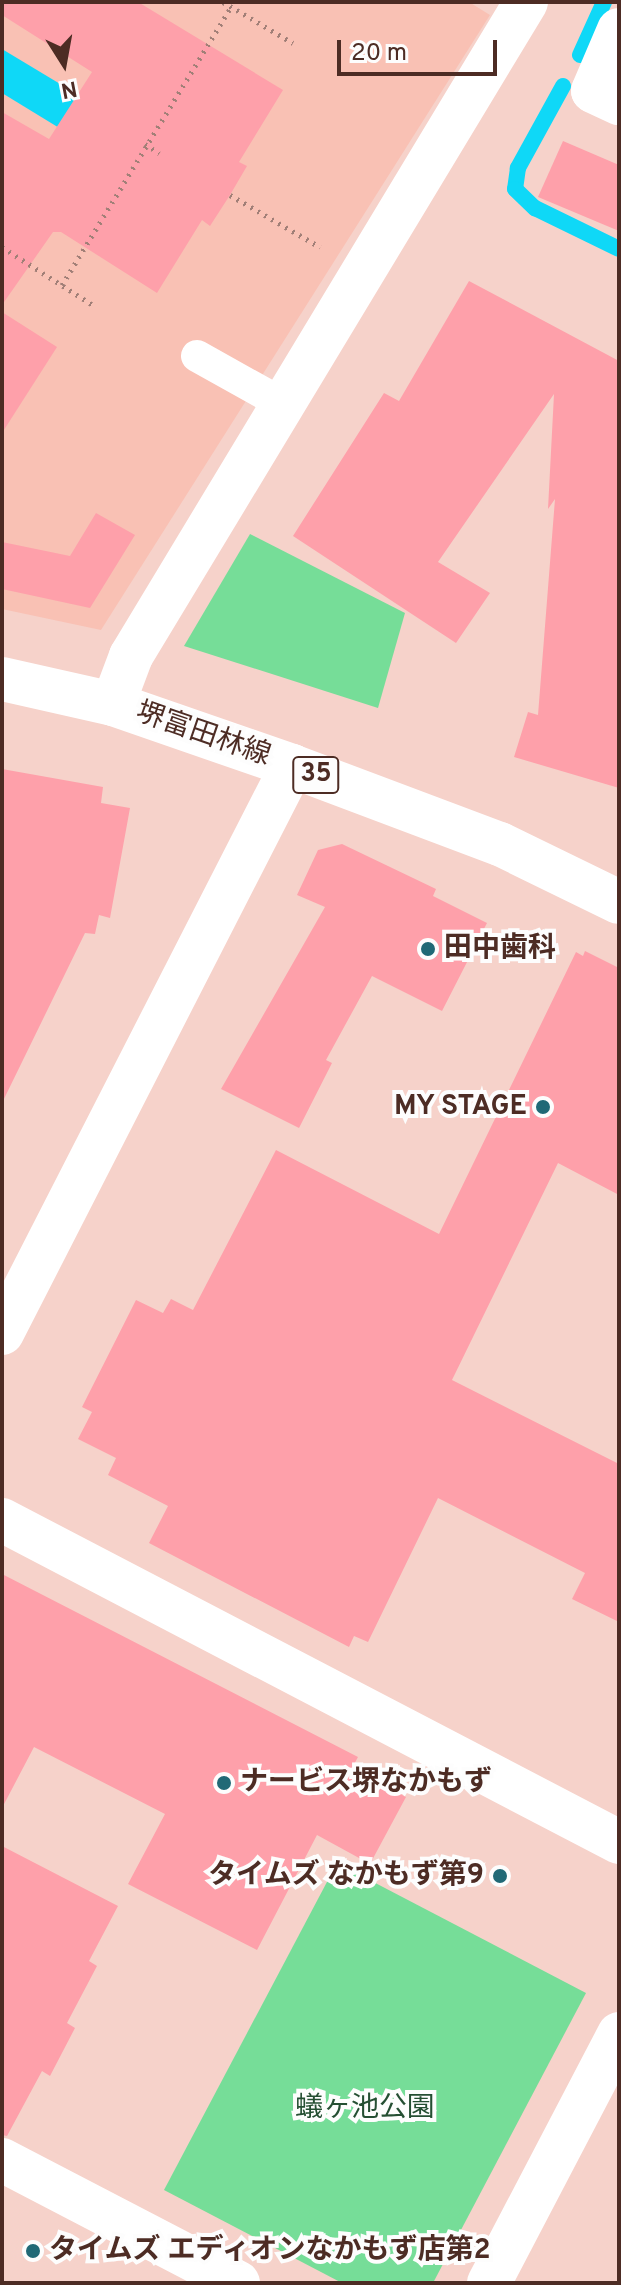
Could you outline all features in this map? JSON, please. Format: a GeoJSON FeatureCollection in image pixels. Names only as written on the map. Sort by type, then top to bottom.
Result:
{"type":"FeatureCollection","features":[{"type":"Feature","properties":{"kind":"street"},"geometry":{"type":"LineString","coordinates":[[113,704],[131,656],[281,403],[526,2]]}},
{"type":"Feature","properties":{"kind":"street"},"geometry":{"type":"LineString","coordinates":[[619,30],[593,91],[619,103]]}},
{"type":"Feature","properties":{"kind":"street","name":"堺富田林線"},"geometry":{"type":"LineString","coordinates":[[2,679],[113,704],[292,766],[500,844],[619,902]]}},
{"type":"Feature","properties":{"kind":"street"},"geometry":{"type":"LineString","coordinates":[[2,1333],[292,766]]}},
{"type":"Feature","properties":{"kind":"street"},"geometry":{"type":"LineString","coordinates":[[2,1520],[619,1842]]}},
{"type":"Feature","properties":{"kind":"street"},"geometry":{"type":"LineString","coordinates":[[489,2283],[619,2034]]}},
{"type":"Feature","properties":{"kind":"street"},"geometry":{"type":"LineString","coordinates":[[2,2160],[238,2283]]}},
{"type":"Feature","properties":{"kind":"lane"},"geometry":{"type":"LineString","coordinates":[[197,356],[281,403]]}},
{"type":"Feature","properties":{"kind":"path"},"geometry":{"type":"LineString","coordinates":[[223,2],[293,43]]}},
{"type":"Feature","properties":{"kind":"path"},"geometry":{"type":"LineString","coordinates":[[62,285],[231,7]]}},
{"type":"Feature","properties":{"kind":"path"},"geometry":{"type":"LineString","coordinates":[[145,144],[159,153]]}},
{"type":"Feature","properties":{"kind":"path"},"geometry":{"type":"LineString","coordinates":[[230,195],[362,271]]}},
{"type":"Feature","properties":{"kind":"path"},"geometry":{"type":"LineString","coordinates":[[2,247],[93,305]]}},
{"type":"Feature","properties":{"kind":"shaded area"},"geometry":{"type":"Polygon","coordinates":[[[2,2],[469,2],[490,15],[101,630],[2,609],[2,2]]]}},
{"type":"Feature","properties":{"kind":"green space"},"geometry":{"type":"Polygon","coordinates":[[[250,534],[405,613],[378,708],[184,646],[250,534]]]}},
{"type":"Feature","properties":{"kind":"green space","name":"蟻ヶ池公園"},"geometry":{"type":"Polygon","coordinates":[[[337,1863],[586,1993],[433,2283],[342,2283],[164,2190],[337,1863]]]}},
{"type":"Feature","properties":{"kind":"water"},"geometry":{"type":"Polygon","coordinates":[[[2,49],[130,126],[110,159],[2,93],[2,49]]]}},
{"type":"Feature","properties":{"kind":"building"},"geometry":{"type":"Polygon","coordinates":[[[2,2],[138,2],[283,90],[239,162],[247,166],[230,195],[210,226],[202,220],[157,293],[61,232],[53,232],[2,305],[2,112],[49,139],[92,72],[2,15],[2,2]]]}},
{"type":"Feature","properties":{"kind":"building"},"geometry":{"type":"Polygon","coordinates":[[[563,141],[619,165],[619,231],[538,197],[563,141]]]}},
{"type":"Feature","properties":{"kind":"building"},"geometry":{"type":"Polygon","coordinates":[[[469,281],[619,361],[619,788],[514,757],[528,712],[538,715],[555,499],[548,509],[554,394],[438,562],[490,593],[456,643],[293,536],[384,393],[399,401],[469,281]]]}},
{"type":"Feature","properties":{"kind":"building"},"geometry":{"type":"Polygon","coordinates":[[[2,312],[57,347],[2,433],[2,312]]]}},
{"type":"Feature","properties":{"kind":"building"},"geometry":{"type":"Polygon","coordinates":[[[96,513],[135,535],[90,608],[2,589],[2,542],[70,556],[96,513]]]}},
{"type":"Feature","properties":{"kind":"building"},"geometry":{"type":"Polygon","coordinates":[[[2,769],[103,787],[101,803],[130,808],[110,918],[99,915],[95,934],[85,933],[2,1103],[2,769]]]}},
{"type":"Feature","properties":{"kind":"building"},"geometry":{"type":"Polygon","coordinates":[[[342,844],[436,889],[433,896],[487,923],[442,1011],[372,976],[326,1060],[332,1063],[299,1128],[221,1089],[325,907],[297,895],[318,850],[342,844]]]}},
{"type":"Feature","properties":{"kind":"building"},"geometry":{"type":"Polygon","coordinates":[[[585,951],[619,968],[619,1195],[558,1163],[452,1380],[619,1464],[619,1622],[572,1599],[585,1573],[438,1498],[368,1642],[354,1636],[349,1647],[149,1543],[168,1506],[108,1475],[116,1458],[78,1439],[92,1412],[82,1407],[136,1300],[163,1313],[171,1299],[193,1310],[276,1150],[439,1234],[576,952],[583,956],[585,951]]]}},
{"type":"Feature","properties":{"kind":"building","name":"ナービス堺なかもず"},"geometry":{"type":"Polygon","coordinates":[[[2,1574],[358,1757],[352,1768],[406,1797],[370,1864],[317,1835],[257,1950],[128,1884],[165,1814],[34,1747],[2,1808],[2,1574]]]}},
{"type":"Feature","properties":{"kind":"building"},"geometry":{"type":"Polygon","coordinates":[[[2,1846],[118,1906],[89,1961],[97,1966],[67,2023],[75,2028],[50,2076],[42,2071],[7,2136],[2,2135],[2,1846]]]}},
{"type":"Feature","properties":{"kind":"waterway"},"geometry":{"type":"LineString","coordinates":[[580,55],[604,2]]}},
{"type":"Feature","properties":{"kind":"waterway"},"geometry":{"type":"LineString","coordinates":[[563,86],[518,168],[515,189],[535,208],[619,249]]}},
{"type":"Feature","properties":{"kind":"place","name":"田中歯科"},"geometry":{"type":"Point","coordinates":[428,949]}},
{"type":"Feature","properties":{"kind":"place","name":"MY STAGE"},"geometry":{"type":"Point","coordinates":[543,1107]}},
{"type":"Feature","properties":{"kind":"place","name":"ナービス堺なかもず"},"geometry":{"type":"Point","coordinates":[224,1783]}},
{"type":"Feature","properties":{"kind":"place","name":"タイムズ なかもず第9"},"geometry":{"type":"Point","coordinates":[500,1876]}},
{"type":"Feature","properties":{"kind":"place","name":"タイムズ エディオンなかもず店第2"},"geometry":{"type":"Point","coordinates":[33,2251]}}]}
